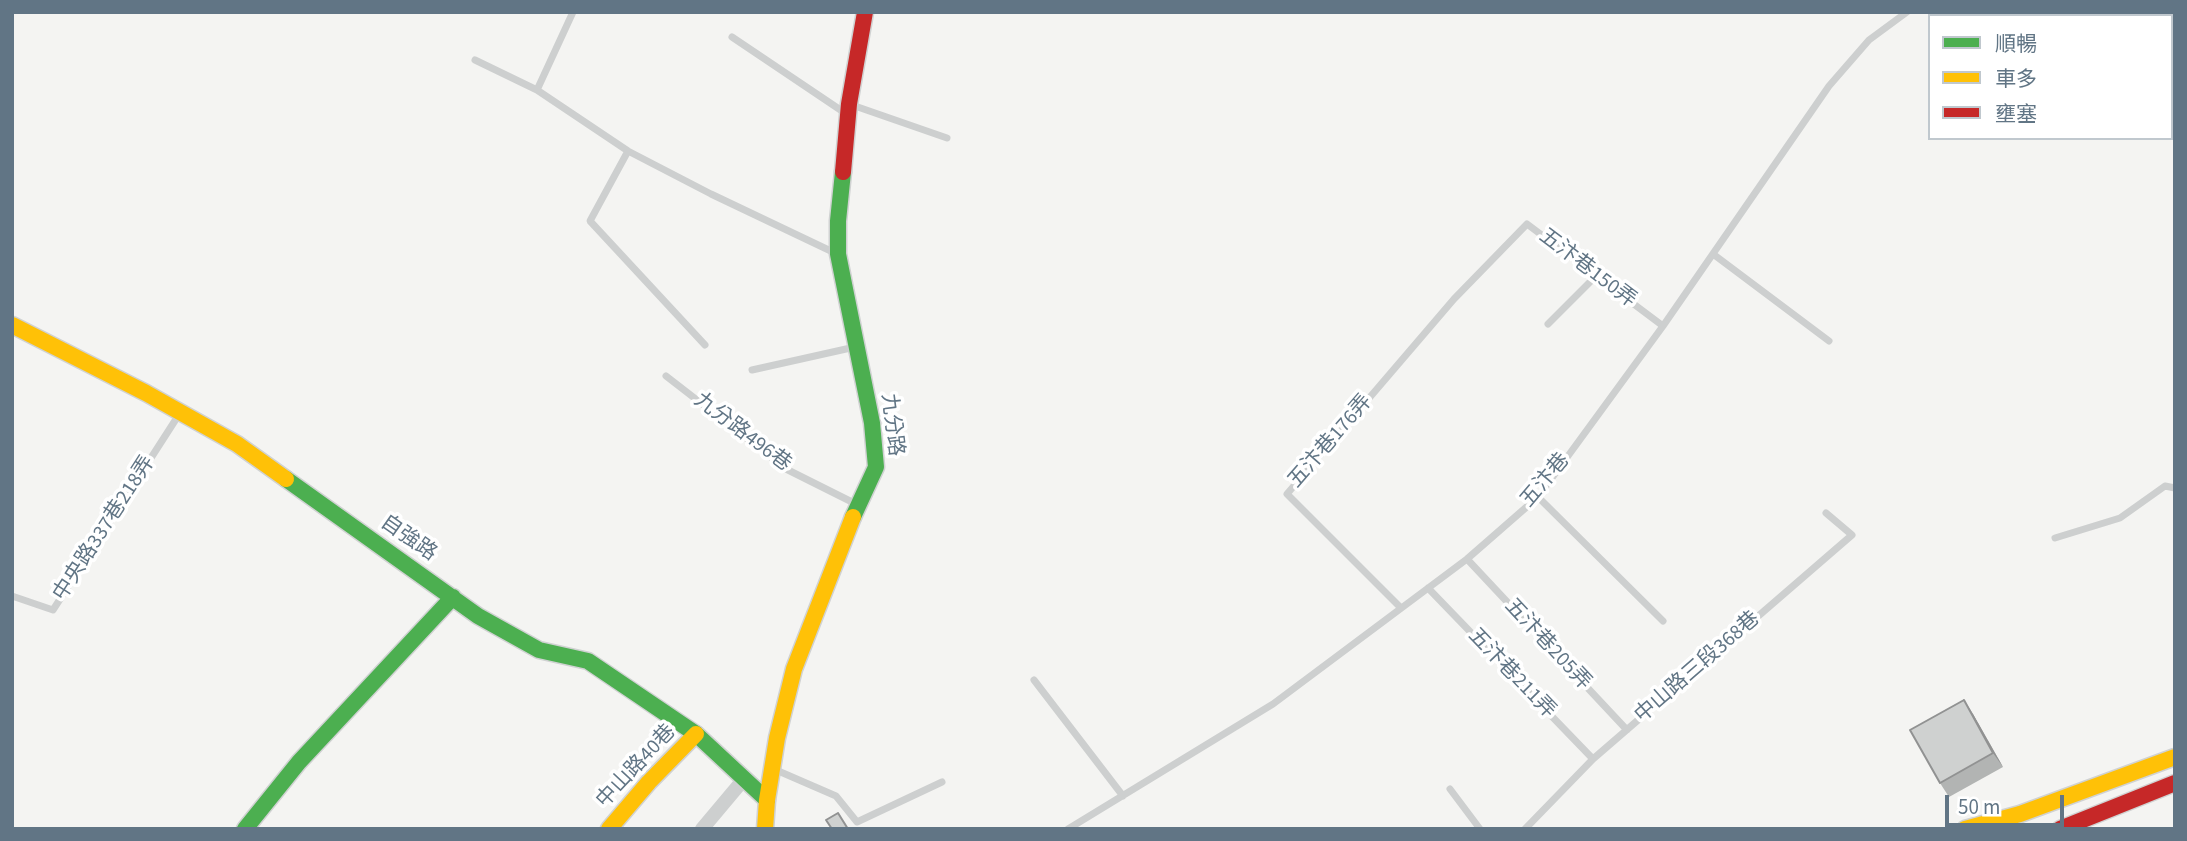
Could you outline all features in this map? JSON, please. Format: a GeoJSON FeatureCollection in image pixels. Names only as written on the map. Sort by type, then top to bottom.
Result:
{"type":"FeatureCollection","features":[{"type":"Feature","properties":{"kind":"street","name":"九分路"},"geometry":{"type":"LineString","coordinates":[[765,829],[772,769],[793,669],[857,505],[876,467],[872,423],[838,254],[838,221],[849,110],[865,12]]}},
{"type":"Feature","properties":{"kind":"street","name":"自強路"},"geometry":{"type":"LineString","coordinates":[[12,326],[237,444],[478,616],[539,650],[588,661],[696,734],[767,800]]}},
{"type":"Feature","properties":{"kind":"street"},"geometry":{"type":"LineString","coordinates":[[245,829],[299,762],[453,597]]}},
{"type":"Feature","properties":{"kind":"street","name":"中山路40巷"},"geometry":{"type":"LineString","coordinates":[[609,829],[649,782],[696,734]]}},
{"type":"Feature","properties":{"kind":"street"},"geometry":{"type":"LineString","coordinates":[[1965,829],[2020,814],[2175,757]]}},
{"type":"Feature","properties":{"kind":"street"},"geometry":{"type":"LineString","coordinates":[[702,829],[744,779]]}},
{"type":"Feature","properties":{"kind":"street"},"geometry":{"type":"LineString","coordinates":[[2060,829],[2175,783]]}},
{"type":"Feature","properties":{"kind":"lane"},"geometry":{"type":"LineString","coordinates":[[537,90],[573,12]]}},
{"type":"Feature","properties":{"kind":"lane","name":"五汴巷"},"geometry":{"type":"LineString","coordinates":[[1068,829],[1273,704],[1467,559],[1538,496],[1663,326],[1829,86],[1868,40],[1907,12]]}},
{"type":"Feature","properties":{"kind":"lane"},"geometry":{"type":"LineString","coordinates":[[732,37],[849,110],[947,138]]}},
{"type":"Feature","properties":{"kind":"lane"},"geometry":{"type":"LineString","coordinates":[[475,60],[537,90],[628,151],[838,254]]}},
{"type":"Feature","properties":{"kind":"lane"},"geometry":{"type":"LineString","coordinates":[[628,151],[590,221],[705,345]]}},
{"type":"Feature","properties":{"kind":"lane","name":"五汴巷150弄"},"geometry":{"type":"LineString","coordinates":[[1454,299],[1527,224],[1663,326]]}},
{"type":"Feature","properties":{"kind":"lane"},"geometry":{"type":"LineString","coordinates":[[1713,254],[1829,341]]}},
{"type":"Feature","properties":{"kind":"lane"},"geometry":{"type":"LineString","coordinates":[[1548,324],[1596,276]]}},
{"type":"Feature","properties":{"kind":"lane","name":"五汴巷176弄"},"geometry":{"type":"LineString","coordinates":[[1401,608],[1287,494],[1454,299]]}},
{"type":"Feature","properties":{"kind":"lane"},"geometry":{"type":"LineString","coordinates":[[752,370],[856,347]]}},
{"type":"Feature","properties":{"kind":"lane","name":"九分路496巷"},"geometry":{"type":"LineString","coordinates":[[666,376],[786,469],[857,505]]}},
{"type":"Feature","properties":{"kind":"lane","name":"中央路337巷218弄"},"geometry":{"type":"LineString","coordinates":[[12,596],[53,610],[180,412]]}},
{"type":"Feature","properties":{"kind":"lane"},"geometry":{"type":"LineString","coordinates":[[2055,538],[2120,518],[2165,486],[2175,488]]}},
{"type":"Feature","properties":{"kind":"lane"},"geometry":{"type":"LineString","coordinates":[[1538,496],[1663,621]]}},
{"type":"Feature","properties":{"kind":"lane","name":"中山路三段368巷"},"geometry":{"type":"LineString","coordinates":[[1525,829],[1593,759],[1852,535],[1826,513]]}},
{"type":"Feature","properties":{"kind":"lane","name":"五汴巷205弄"},"geometry":{"type":"LineString","coordinates":[[1467,559],[1627,730]]}},
{"type":"Feature","properties":{"kind":"lane","name":"五汴巷211弄"},"geometry":{"type":"LineString","coordinates":[[1429,588],[1593,759]]}},
{"type":"Feature","properties":{"kind":"lane"},"geometry":{"type":"LineString","coordinates":[[1034,680],[1123,796]]}},
{"type":"Feature","properties":{"kind":"lane"},"geometry":{"type":"LineString","coordinates":[[772,769],[836,796],[857,822],[942,782]]}},
{"type":"Feature","properties":{"kind":"lane"},"geometry":{"type":"LineString","coordinates":[[1450,789],[1480,829]]}},
{"type":"Feature","properties":{"kind":"building"},"geometry":{"type":"Polygon","coordinates":[[[1964,700],[1993,753],[1940,783],[1910,730],[1964,700]]]}},
{"type":"Feature","properties":{"kind":"building"},"geometry":{"type":"Polygon","coordinates":[[[838,813],[848,829],[832,829],[826,820],[838,813]]]}},
{"type":"Feature","properties":{"kind":"traffic: fast"},"geometry":{"type":"LineString","coordinates":[[843,172],[838,254],[872,423],[876,467],[853,517]]}},
{"type":"Feature","properties":{"kind":"traffic: fast"},"geometry":{"type":"LineString","coordinates":[[286,479],[478,616],[539,650],[588,661],[696,734],[767,800]]}},
{"type":"Feature","properties":{"kind":"traffic: fast"},"geometry":{"type":"LineString","coordinates":[[245,829],[299,762],[453,597]]}},
{"type":"Feature","properties":{"kind":"traffic: slow"},"geometry":{"type":"LineString","coordinates":[[12,325],[146,393],[237,444],[286,479]]}},
{"type":"Feature","properties":{"kind":"traffic: slow"},"geometry":{"type":"LineString","coordinates":[[765,829],[777,738],[794,669],[853,517]]}},
{"type":"Feature","properties":{"kind":"traffic: slow"},"geometry":{"type":"LineString","coordinates":[[609,829],[649,782],[696,734]]}},
{"type":"Feature","properties":{"kind":"traffic: slow"},"geometry":{"type":"LineString","coordinates":[[1965,829],[2020,814],[2175,757]]}},
{"type":"Feature","properties":{"kind":"traffic: jam"},"geometry":{"type":"LineString","coordinates":[[843,172],[849,104],[865,12]]}},
{"type":"Feature","properties":{"kind":"traffic: jam"},"geometry":{"type":"LineString","coordinates":[[2060,829],[2175,783]]}}]}
